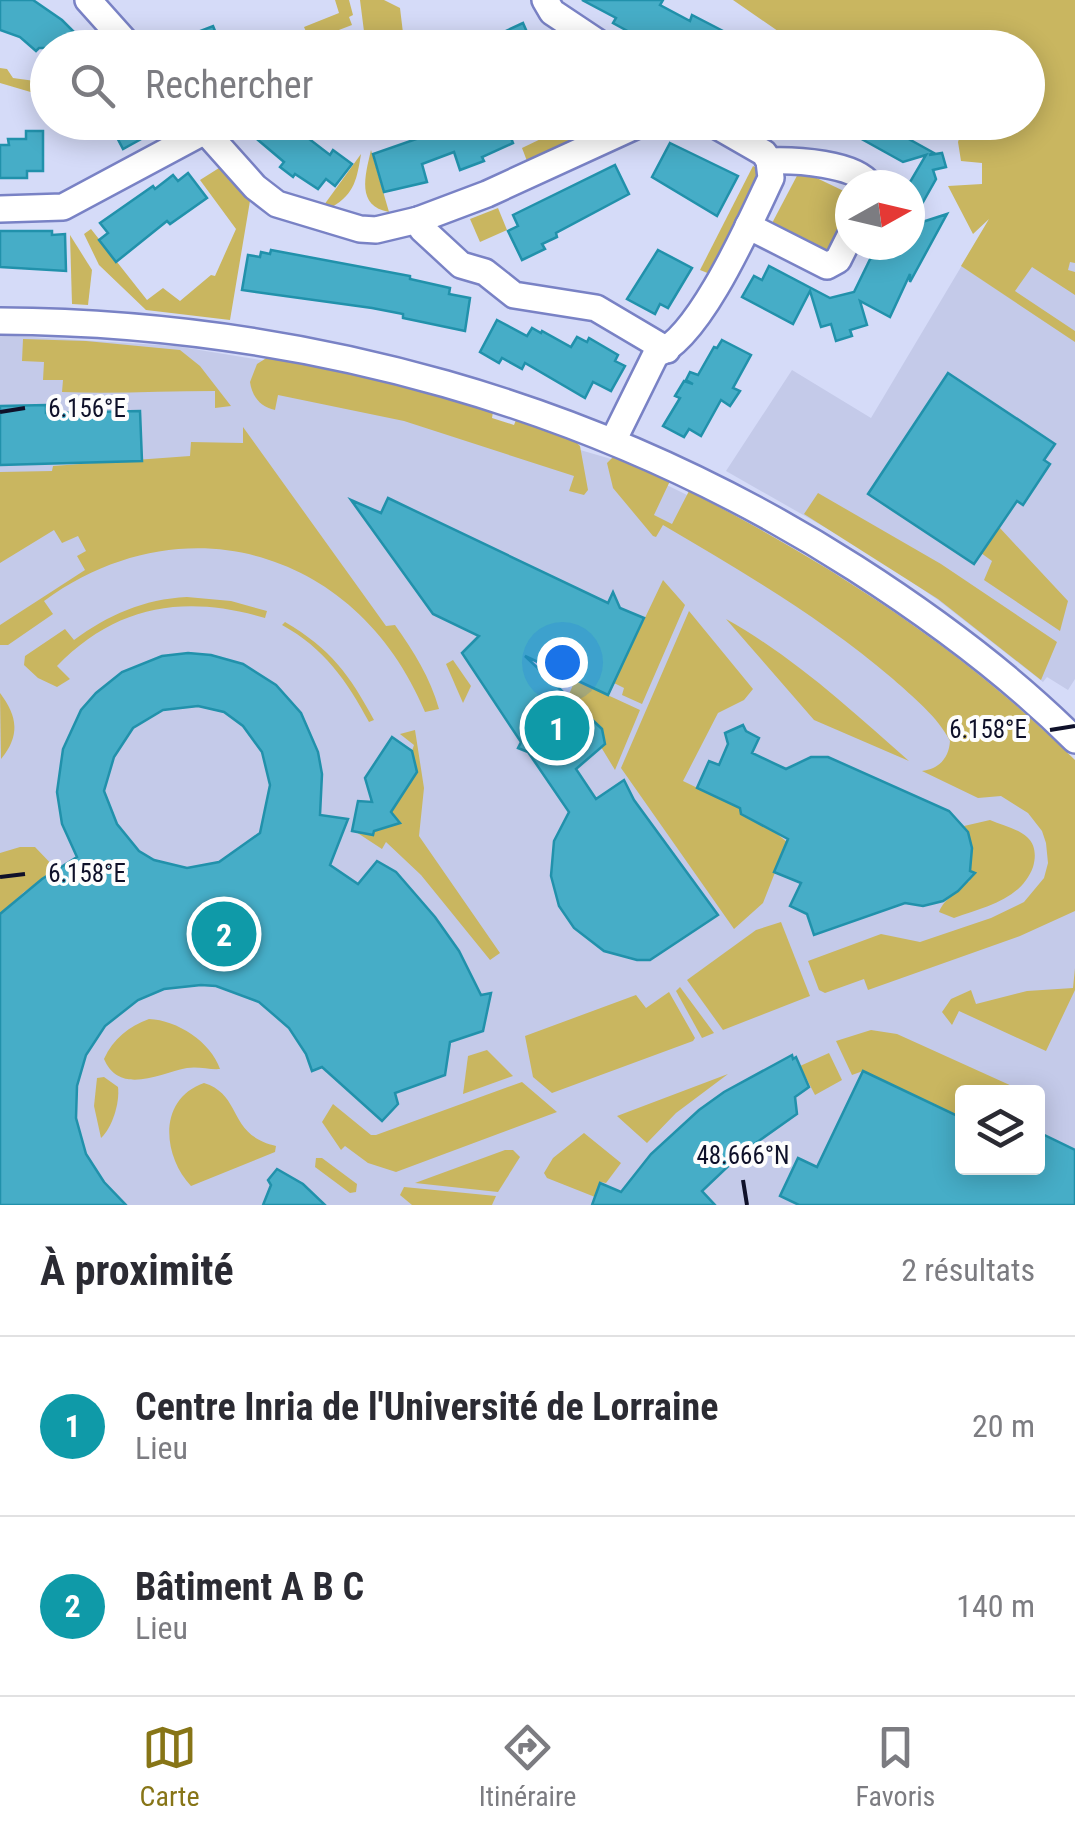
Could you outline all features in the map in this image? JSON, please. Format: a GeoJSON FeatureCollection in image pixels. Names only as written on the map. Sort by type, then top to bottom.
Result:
{"type":"FeatureCollection","features":[{"type":"Feature","properties":{"kind":"street"},"geometry":{"type":"LineString","coordinates":[[88,0],[114,30]]}},
{"type":"Feature","properties":{"kind":"street"},"geometry":{"type":"LineString","coordinates":[[545,0],[552,12],[579,30]]}},
{"type":"Feature","properties":{"kind":"street"},"geometry":{"type":"LineString","coordinates":[[0,210],[62,208],[179,140]]}},
{"type":"Feature","properties":{"kind":"street"},"geometry":{"type":"LineString","coordinates":[[213,140],[266,197],[290,210],[360,230],[392,228],[418,220],[487,194],[605,140]]}},
{"type":"Feature","properties":{"kind":"street"},"geometry":{"type":"LineString","coordinates":[[667,350],[699,315],[771,178],[764,153],[741,140]]}},
{"type":"Feature","properties":{"kind":"street"},"geometry":{"type":"LineString","coordinates":[[769,161],[812,162],[842,170]]}},
{"type":"Feature","properties":{"kind":"street"},"geometry":{"type":"LineString","coordinates":[[418,220],[422,229],[461,265],[486,272],[514,295],[596,308],[667,350],[670,361],[620,443]]}},
{"type":"Feature","properties":{"kind":"street"},"geometry":{"type":"LineString","coordinates":[[748,226],[827,266],[838,260]]}},
{"type":"Feature","properties":{"kind":"street"},"geometry":{"type":"LineString","coordinates":[[0,322],[72,322],[175,330],[298,348],[459,386],[519,404],[620,443],[774,520],[888,589],[1008,679],[1075,740]]}},
{"type":"Feature","properties":{"kind":"shaded area"},"geometry":{"type":"Polygon","coordinates":[[[335,0],[349,0],[352,25],[339,30],[305,30],[304,27],[339,13],[335,0]]]}},
{"type":"Feature","properties":{"kind":"shaded area"},"geometry":{"type":"Polygon","coordinates":[[[360,0],[384,0],[400,8],[403,30],[364,30],[360,0]]]}},
{"type":"Feature","properties":{"kind":"shaded area"},"geometry":{"type":"Polygon","coordinates":[[[733,0],[1075,0],[1075,263],[1070,262],[1068,270],[1075,272],[1075,295],[1032,267],[1015,291],[1075,331],[1075,342],[961,266],[989,219],[973,234],[948,186],[982,184],[982,163],[961,161],[959,140],[1045,140],[1045,30],[776,30],[733,0]]]}},
{"type":"Feature","properties":{"kind":"shaded area"},"geometry":{"type":"Polygon","coordinates":[[[0,68],[7,69],[13,78],[30,80],[30,92],[0,83],[0,68]]]}},
{"type":"Feature","properties":{"kind":"shaded area"},"geometry":{"type":"Polygon","coordinates":[[[539,140],[571,140],[527,161],[522,148],[539,140]]]}},
{"type":"Feature","properties":{"kind":"shaded area"},"geometry":{"type":"Polygon","coordinates":[[[1036,141],[1075,157],[1075,679],[1068,690],[1047,677],[1043,682],[870,553],[726,471],[792,370],[871,418],[1036,141]]]}},
{"type":"Feature","properties":{"kind":"shaded area"},"geometry":{"type":"Polygon","coordinates":[[[371,150],[389,212],[379,209],[367,197],[365,179],[371,150]]]}},
{"type":"Feature","properties":{"kind":"shaded area"},"geometry":{"type":"Polygon","coordinates":[[[361,154],[350,191],[332,207],[324,205],[361,154]]]}},
{"type":"Feature","properties":{"kind":"shaded area"},"geometry":{"type":"Polygon","coordinates":[[[753,166],[763,171],[710,274],[700,270],[753,166]]]}},
{"type":"Feature","properties":{"kind":"shaded area"},"geometry":{"type":"Polygon","coordinates":[[[219,168],[251,195],[230,320],[146,310],[99,265],[84,234],[91,229],[147,300],[163,288],[180,301],[211,275],[215,276],[236,229],[200,180],[219,168]]]}},
{"type":"Feature","properties":{"kind":"shaded area"},"geometry":{"type":"Polygon","coordinates":[[[800,170],[835,187],[835,246],[830,256],[770,227],[800,170]]]}},
{"type":"Feature","properties":{"kind":"shaded area"},"geometry":{"type":"Polygon","coordinates":[[[498,208],[507,230],[480,242],[470,219],[498,208]]]}},
{"type":"Feature","properties":{"kind":"shaded area"},"geometry":{"type":"Polygon","coordinates":[[[70,235],[92,270],[88,305],[72,304],[70,235]]]}},
{"type":"Feature","properties":{"kind":"shaded area"},"geometry":{"type":"Polygon","coordinates":[[[0,335],[175,346],[285,364],[618,461],[748,525],[1075,771],[1075,1205],[0,1205],[0,335]]]}},
{"type":"Feature","properties":{"kind":"shaded area"},"geometry":{"type":"Polygon","coordinates":[[[23,339],[180,350],[200,366],[231,406],[215,408],[215,391],[62,392],[63,380],[43,380],[44,362],[22,361],[23,339]]]}},
{"type":"Feature","properties":{"kind":"shaded area"},"geometry":{"type":"Polygon","coordinates":[[[268,357],[398,384],[493,412],[492,418],[514,425],[516,420],[574,440],[580,446],[588,490],[584,495],[569,491],[574,476],[404,421],[278,395],[275,410],[270,409],[258,400],[250,382],[257,364],[268,357]]]}},
{"type":"Feature","properties":{"kind":"shaded area"},"geometry":{"type":"Polygon","coordinates":[[[243,427],[386,626],[395,625],[421,665],[439,709],[425,712],[396,657],[358,613],[313,579],[263,558],[210,549],[154,552],[98,570],[44,601],[53,614],[8,645],[0,645],[0,625],[85,570],[77,556],[86,551],[78,536],[62,543],[54,530],[0,563],[0,472],[52,471],[53,466],[190,456],[191,442],[243,443],[243,427]]]}},
{"type":"Feature","properties":{"kind":"shaded area"},"geometry":{"type":"Polygon","coordinates":[[[613,457],[670,481],[654,515],[672,524],[689,491],[793,548],[940,645],[1032,719],[1075,760],[1075,911],[1020,936],[868,990],[864,979],[825,993],[819,990],[808,961],[881,934],[920,942],[991,918],[1024,902],[1044,878],[1048,863],[1042,831],[1028,813],[1001,796],[978,798],[922,771],[942,762],[950,741],[924,708],[838,636],[752,578],[663,525],[653,536],[613,488],[607,463],[613,457]]]}},
{"type":"Feature","properties":{"kind":"shaded area"},"geometry":{"type":"Polygon","coordinates":[[[818,493],[941,564],[1057,642],[1041,680],[938,599],[804,514],[818,493]]]}},
{"type":"Feature","properties":{"kind":"shaded area"},"geometry":{"type":"Polygon","coordinates":[[[999,527],[1068,601],[1060,631],[984,580],[992,561],[981,553],[999,527]]]}},
{"type":"Feature","properties":{"kind":"shaded area"},"geometry":{"type":"Polygon","coordinates":[[[663,580],[685,605],[642,704],[622,695],[624,688],[614,683],[663,580]]]}},
{"type":"Feature","properties":{"kind":"shaded area"},"geometry":{"type":"Polygon","coordinates":[[[187,597],[231,601],[267,611],[265,618],[207,607],[180,607],[128,618],[103,629],[57,666],[70,679],[57,687],[38,678],[24,665],[25,656],[65,629],[74,640],[127,610],[187,597]]]}},
{"type":"Feature","properties":{"kind":"shaded area"},"geometry":{"type":"Polygon","coordinates":[[[689,611],[753,689],[744,700],[718,713],[683,781],[739,808],[742,814],[766,825],[787,842],[763,903],[734,929],[621,768],[689,611]]]}},
{"type":"Feature","properties":{"kind":"shaded area"},"geometry":{"type":"Polygon","coordinates":[[[726,619],[798,667],[909,761],[814,720],[726,619]]]}},
{"type":"Feature","properties":{"kind":"shaded area"},"geometry":{"type":"Polygon","coordinates":[[[285,622],[315,642],[337,664],[374,720],[369,722],[333,667],[310,644],[282,625],[285,622]]]}},
{"type":"Feature","properties":{"kind":"shaded area"},"geometry":{"type":"Polygon","coordinates":[[[453,660],[471,686],[463,703],[446,664],[453,660]]]}},
{"type":"Feature","properties":{"kind":"shaded area"},"geometry":{"type":"Polygon","coordinates":[[[575,680],[640,710],[615,770],[601,747],[605,739],[599,726],[565,704],[575,680]]]}},
{"type":"Feature","properties":{"kind":"shaded area"},"geometry":{"type":"Polygon","coordinates":[[[0,693],[14,726],[11,742],[1,759],[0,693]]]}},
{"type":"Feature","properties":{"kind":"shaded area"},"geometry":{"type":"Polygon","coordinates":[[[415,730],[424,788],[419,836],[500,953],[490,960],[421,875],[386,842],[382,849],[356,832],[372,835],[417,772],[414,745],[400,734],[415,730]]]}},
{"type":"Feature","properties":{"kind":"shaded area"},"geometry":{"type":"Polygon","coordinates":[[[990,820],[1030,840],[1035,859],[1027,878],[1011,895],[989,906],[954,918],[939,912],[965,881],[969,882],[973,872],[969,870],[972,848],[964,826],[990,820]]]}},
{"type":"Feature","properties":{"kind":"shaded area"},"geometry":{"type":"Polygon","coordinates":[[[35,847],[57,870],[0,914],[0,853],[35,847]]]}},
{"type":"Feature","properties":{"kind":"shaded area"},"geometry":{"type":"Polygon","coordinates":[[[781,922],[810,996],[723,1030],[687,980],[756,930],[781,922]]]}},
{"type":"Feature","properties":{"kind":"shaded area"},"geometry":{"type":"Polygon","coordinates":[[[1075,968],[1075,990],[1046,1051],[959,1011],[952,1025],[942,1012],[951,999],[971,990],[976,1004],[1027,991],[1073,988],[1075,968]]]}},
{"type":"Feature","properties":{"kind":"shaded area"},"geometry":{"type":"Polygon","coordinates":[[[680,987],[714,1033],[702,1038],[676,991],[680,987]]]}},
{"type":"Feature","properties":{"kind":"shaded area"},"geometry":{"type":"Polygon","coordinates":[[[669,992],[695,1038],[693,1041],[552,1093],[533,1077],[525,1036],[636,995],[646,1008],[669,992]]]}},
{"type":"Feature","properties":{"kind":"shaded area"},"geometry":{"type":"Polygon","coordinates":[[[149,1019],[171,1023],[192,1034],[209,1050],[220,1069],[195,1067],[141,1079],[120,1077],[104,1059],[122,1034],[149,1019]]]}},
{"type":"Feature","properties":{"kind":"shaded area"},"geometry":{"type":"Polygon","coordinates":[[[871,1030],[897,1034],[1010,1085],[955,1085],[955,1115],[863,1071],[852,1075],[836,1041],[871,1030]]]}},
{"type":"Feature","properties":{"kind":"shaded area"},"geometry":{"type":"Polygon","coordinates":[[[487,1050],[513,1076],[463,1094],[468,1056],[487,1050]]]}},
{"type":"Feature","properties":{"kind":"shaded area"},"geometry":{"type":"Polygon","coordinates":[[[829,1053],[842,1080],[815,1095],[800,1066],[829,1053]]]}},
{"type":"Feature","properties":{"kind":"shaded area"},"geometry":{"type":"Polygon","coordinates":[[[728,1074],[676,1113],[647,1143],[617,1116],[728,1074]]]}},
{"type":"Feature","properties":{"kind":"shaded area"},"geometry":{"type":"Polygon","coordinates":[[[104,1077],[118,1087],[118,1093],[112,1122],[101,1138],[94,1106],[97,1078],[104,1077]]]}},
{"type":"Feature","properties":{"kind":"shaded area"},"geometry":{"type":"Polygon","coordinates":[[[522,1082],[557,1112],[396,1172],[368,1163],[345,1146],[341,1150],[322,1122],[333,1104],[376,1135],[522,1082]]]}},
{"type":"Feature","properties":{"kind":"shaded area"},"geometry":{"type":"Polygon","coordinates":[[[204,1083],[225,1096],[250,1133],[276,1146],[275,1152],[191,1186],[174,1159],[169,1129],[178,1101],[204,1083]]]}},
{"type":"Feature","properties":{"kind":"shaded area"},"geometry":{"type":"Polygon","coordinates":[[[584,1133],[621,1163],[606,1183],[601,1182],[595,1197],[547,1178],[544,1173],[553,1158],[584,1133]]]}},
{"type":"Feature","properties":{"kind":"shaded area"},"geometry":{"type":"Polygon","coordinates":[[[513,1150],[520,1157],[498,1192],[415,1183],[513,1150]]]}},
{"type":"Feature","properties":{"kind":"shaded area"},"geometry":{"type":"Polygon","coordinates":[[[316,1158],[322,1158],[357,1184],[356,1192],[350,1193],[315,1167],[316,1158]]]}},
{"type":"Feature","properties":{"kind":"shaded area"},"geometry":{"type":"Polygon","coordinates":[[[404,1187],[496,1196],[492,1205],[412,1205],[400,1195],[404,1187]]]}},
{"type":"Feature","properties":{"kind":"building"},"geometry":{"type":"Polygon","coordinates":[[[0,0],[33,0],[72,30],[30,30],[30,46],[20,37],[0,30],[0,0]]]}},
{"type":"Feature","properties":{"kind":"building"},"geometry":{"type":"Polygon","coordinates":[[[582,0],[663,0],[660,5],[690,21],[692,15],[721,30],[626,30],[613,23],[616,18],[582,0]]]}},
{"type":"Feature","properties":{"kind":"building"},"geometry":{"type":"Polygon","coordinates":[[[523,23],[526,30],[508,30],[523,23]]]}},
{"type":"Feature","properties":{"kind":"building"},"geometry":{"type":"Polygon","coordinates":[[[26,131],[30,131],[30,140],[43,140],[43,171],[27,171],[27,178],[0,178],[0,145],[9,145],[8,139],[26,139],[26,131]]]}},
{"type":"Feature","properties":{"kind":"building"},"geometry":{"type":"Polygon","coordinates":[[[118,140],[139,140],[123,149],[118,140]]]}},
{"type":"Feature","properties":{"kind":"building"},"geometry":{"type":"Polygon","coordinates":[[[258,140],[310,140],[330,155],[333,150],[352,164],[335,186],[326,179],[318,189],[280,167],[284,162],[258,140]]]}},
{"type":"Feature","properties":{"kind":"building"},"geometry":{"type":"Polygon","coordinates":[[[413,140],[513,143],[460,170],[454,152],[422,164],[427,182],[384,192],[373,154],[413,140]]]}},
{"type":"Feature","properties":{"kind":"building"},"geometry":{"type":"Polygon","coordinates":[[[863,140],[911,140],[934,153],[929,155],[942,153],[946,167],[933,170],[936,179],[925,198],[925,170],[917,170],[926,155],[903,162],[863,140]]]}},
{"type":"Feature","properties":{"kind":"building"},"geometry":{"type":"Polygon","coordinates":[[[670,143],[738,176],[717,216],[652,177],[670,143]]]}},
{"type":"Feature","properties":{"kind":"building"},"geometry":{"type":"Polygon","coordinates":[[[615,165],[629,194],[556,233],[557,237],[542,244],[545,249],[522,260],[508,231],[518,226],[513,215],[615,165]]]}},
{"type":"Feature","properties":{"kind":"building"},"geometry":{"type":"Polygon","coordinates":[[[188,173],[207,198],[170,224],[167,221],[116,262],[99,240],[108,233],[100,223],[153,186],[155,189],[173,175],[178,181],[188,173]]]}},
{"type":"Feature","properties":{"kind":"building"},"geometry":{"type":"Polygon","coordinates":[[[947,214],[925,254],[925,221],[947,214]]]}},
{"type":"Feature","properties":{"kind":"building"},"geometry":{"type":"Polygon","coordinates":[[[0,231],[65,234],[66,271],[0,267],[0,231]]]}},
{"type":"Feature","properties":{"kind":"building"},"geometry":{"type":"Polygon","coordinates":[[[271,250],[410,276],[450,288],[449,294],[470,298],[465,331],[372,308],[242,290],[248,255],[260,257],[261,252],[270,254],[271,250]]]}},
{"type":"Feature","properties":{"kind":"building"},"geometry":{"type":"Polygon","coordinates":[[[658,250],[692,268],[668,308],[660,304],[655,314],[627,299],[658,250]]]}},
{"type":"Feature","properties":{"kind":"building"},"geometry":{"type":"Polygon","coordinates":[[[870,260],[922,260],[910,282],[910,274],[890,317],[860,301],[867,325],[850,330],[852,336],[836,341],[831,324],[821,327],[810,291],[793,324],[742,297],[754,276],[762,280],[769,266],[830,298],[854,292],[870,260]]]}},
{"type":"Feature","properties":{"kind":"building"},"geometry":{"type":"Polygon","coordinates":[[[497,320],[527,336],[532,328],[542,331],[571,347],[577,337],[587,342],[589,338],[618,355],[615,361],[625,366],[611,391],[593,382],[585,398],[525,363],[522,369],[502,358],[499,363],[480,352],[497,320]]]}},
{"type":"Feature","properties":{"kind":"building"},"geometry":{"type":"Polygon","coordinates":[[[722,340],[751,355],[733,388],[740,391],[730,406],[721,400],[701,436],[689,429],[684,437],[663,426],[680,398],[675,396],[684,381],[693,384],[686,380],[690,372],[698,375],[722,340]]]}},
{"type":"Feature","properties":{"kind":"building"},"geometry":{"type":"Polygon","coordinates":[[[948,373],[1055,444],[1044,460],[1050,464],[1023,505],[1017,501],[974,564],[868,494],[948,373]]]}},
{"type":"Feature","properties":{"kind":"building"},"geometry":{"type":"Polygon","coordinates":[[[46,405],[46,413],[140,411],[142,461],[0,465],[0,406],[46,405]]]}},
{"type":"Feature","properties":{"kind":"building"},"geometry":{"type":"Polygon","coordinates":[[[388,498],[608,603],[613,592],[620,608],[644,618],[608,695],[525,656],[602,729],[605,744],[576,769],[596,799],[624,780],[634,800],[718,915],[650,960],[604,951],[574,928],[559,906],[551,876],[554,841],[569,812],[528,752],[518,748],[521,742],[462,653],[479,636],[433,614],[351,500],[381,513],[388,498]]]}},
{"type":"Feature","properties":{"kind":"building"},"geometry":{"type":"Polygon","coordinates":[[[211,655],[243,664],[276,685],[301,713],[318,752],[322,774],[320,815],[348,819],[330,865],[358,884],[377,861],[396,872],[459,951],[481,995],[491,993],[483,1031],[450,1042],[445,1075],[395,1093],[398,1104],[382,1121],[322,1067],[312,1071],[289,1028],[259,1002],[216,986],[164,989],[138,1000],[105,1026],[86,1055],[77,1086],[76,1118],[86,1154],[104,1182],[126,1205],[0,1205],[0,914],[42,879],[77,857],[62,824],[57,792],[63,749],[81,710],[122,672],[162,656],[211,655]],[[198,706],[163,710],[133,728],[114,757],[104,791],[117,824],[139,851],[154,860],[187,868],[219,862],[260,833],[270,785],[262,752],[243,726],[224,712],[198,706]]]}},
{"type":"Feature","properties":{"kind":"building"},"geometry":{"type":"Polygon","coordinates":[[[743,725],[759,738],[752,753],[786,769],[811,757],[828,757],[949,811],[968,832],[972,848],[970,871],[975,873],[943,901],[923,906],[905,903],[814,935],[807,914],[790,906],[801,883],[774,872],[788,839],[741,814],[740,808],[697,788],[709,761],[719,765],[728,744],[725,733],[743,725]]]}},
{"type":"Feature","properties":{"kind":"building"},"geometry":{"type":"Polygon","coordinates":[[[392,737],[412,751],[417,772],[391,812],[400,823],[374,831],[373,835],[352,831],[358,801],[372,802],[365,778],[392,737]]]}},
{"type":"Feature","properties":{"kind":"building"},"geometry":{"type":"Polygon","coordinates":[[[792,1055],[809,1087],[795,1097],[797,1114],[743,1152],[702,1191],[715,1205],[592,1205],[600,1183],[621,1192],[651,1154],[699,1110],[792,1055]]]}},
{"type":"Feature","properties":{"kind":"building"},"geometry":{"type":"Polygon","coordinates":[[[863,1071],[955,1115],[955,1175],[1045,1175],[1045,1135],[1075,1150],[1075,1205],[799,1205],[780,1196],[798,1158],[817,1167],[863,1071]]]}},
{"type":"Feature","properties":{"kind":"building"},"geometry":{"type":"Polygon","coordinates":[[[277,1169],[303,1184],[325,1205],[263,1205],[271,1185],[268,1180],[277,1169]]]}},
{"type":"Feature","properties":{"kind":"place","name":"Centre Inria de l'Université de Lorraine"},"geometry":{"type":"Point","coordinates":[557,728]}},
{"type":"Feature","properties":{"kind":"place","name":"Bâtiment A B C"},"geometry":{"type":"Point","coordinates":[224,934]}}]}
